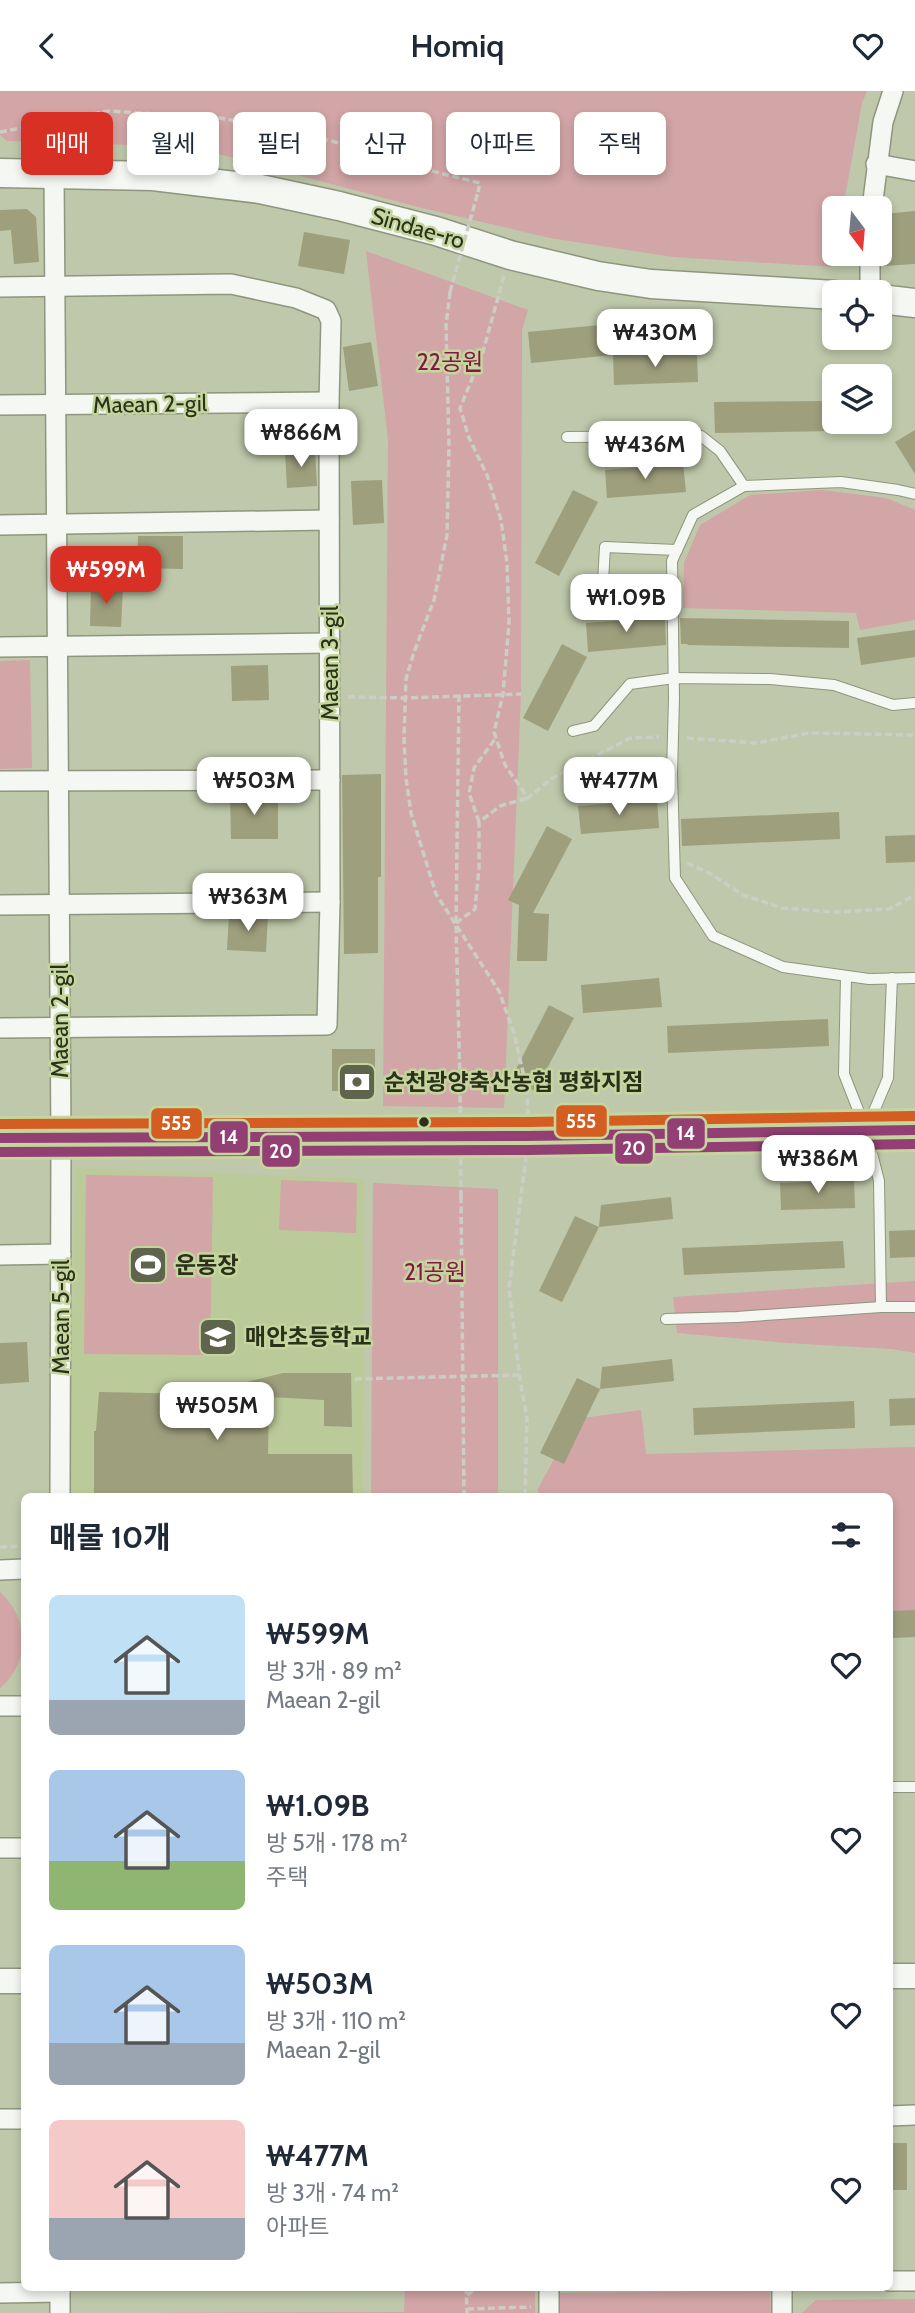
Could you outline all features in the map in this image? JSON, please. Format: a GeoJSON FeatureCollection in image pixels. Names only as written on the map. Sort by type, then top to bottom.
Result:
{"type":"FeatureCollection","features":[{"type":"Feature","properties":{"kind":"main road","name":"Sindae-ro"},"geometry":{"type":"LineString","coordinates":[[0,173],[21,173]]}},
{"type":"Feature","properties":{"kind":"main road","name":"Sindae-ro"},"geometry":{"type":"LineString","coordinates":[[104,175],[153,176],[260,189],[403,222],[510,255],[598,276],[651,284],[822,294]]}},
{"type":"Feature","properties":{"kind":"main road"},"geometry":{"type":"LineString","coordinates":[[892,300],[915,303]]}},
{"type":"Feature","properties":{"kind":"street"},"geometry":{"type":"LineString","coordinates":[[873,196],[883,122],[893,91]]}},
{"type":"Feature","properties":{"kind":"street"},"geometry":{"type":"LineString","coordinates":[[876,165],[915,171]]}},
{"type":"Feature","properties":{"kind":"street","name":"Maean 2-gil"},"geometry":{"type":"LineString","coordinates":[[54,175],[61,1138]]}},
{"type":"Feature","properties":{"kind":"street","name":"Maean 3-gil"},"geometry":{"type":"LineString","coordinates":[[55,287],[231,284],[296,298],[326,310],[331,321],[330,902],[327,1025],[60,1028]]}},
{"type":"Feature","properties":{"kind":"street"},"geometry":{"type":"LineString","coordinates":[[0,287],[55,287]]}},
{"type":"Feature","properties":{"kind":"street","name":"Maean 2-gil"},"geometry":{"type":"LineString","coordinates":[[0,405],[329,402]]}},
{"type":"Feature","properties":{"kind":"street"},"geometry":{"type":"LineString","coordinates":[[0,525],[329,520]]}},
{"type":"Feature","properties":{"kind":"street"},"geometry":{"type":"LineString","coordinates":[[0,647],[330,643]]}},
{"type":"Feature","properties":{"kind":"street"},"geometry":{"type":"LineString","coordinates":[[0,782],[330,780]]}},
{"type":"Feature","properties":{"kind":"street"},"geometry":{"type":"LineString","coordinates":[[0,905],[330,902]]}},
{"type":"Feature","properties":{"kind":"street"},"geometry":{"type":"LineString","coordinates":[[0,1028],[60,1028]]}},
{"type":"Feature","properties":{"kind":"street"},"geometry":{"type":"LineString","coordinates":[[0,1138],[528,1136],[915,1130]]}},
{"type":"Feature","properties":{"kind":"street","name":"Maean 5-gil"},"geometry":{"type":"LineString","coordinates":[[60,1493],[61,1138]]}},
{"type":"Feature","properties":{"kind":"street"},"geometry":{"type":"LineString","coordinates":[[0,1255],[61,1254]]}},
{"type":"Feature","properties":{"kind":"street"},"geometry":{"type":"LineString","coordinates":[[0,1570],[21,1569]]}},
{"type":"Feature","properties":{"kind":"street"},"geometry":{"type":"LineString","coordinates":[[0,1706],[21,1706]]}},
{"type":"Feature","properties":{"kind":"street"},"geometry":{"type":"LineString","coordinates":[[0,1848],[21,1847]]}},
{"type":"Feature","properties":{"kind":"street"},"geometry":{"type":"LineString","coordinates":[[893,1976],[915,1976]]}},
{"type":"Feature","properties":{"kind":"street"},"geometry":{"type":"LineString","coordinates":[[0,1980],[21,1981]]}},
{"type":"Feature","properties":{"kind":"street"},"geometry":{"type":"LineString","coordinates":[[893,2116],[915,2115]]}},
{"type":"Feature","properties":{"kind":"street"},"geometry":{"type":"LineString","coordinates":[[0,2119],[21,2119]]}},
{"type":"Feature","properties":{"kind":"street"},"geometry":{"type":"LineString","coordinates":[[893,2281],[915,2281]]}},
{"type":"Feature","properties":{"kind":"street"},"geometry":{"type":"LineString","coordinates":[[0,2293],[40,2291]]}},
{"type":"Feature","properties":{"kind":"street"},"geometry":{"type":"LineString","coordinates":[[60,2291],[61,2313]]}},
{"type":"Feature","properties":{"kind":"street"},"geometry":{"type":"LineString","coordinates":[[782,2291],[782,2313]]}},
{"type":"Feature","properties":{"kind":"lane"},"geometry":{"type":"LineString","coordinates":[[567,437],[701,436],[720,451],[744,486]]}},
{"type":"Feature","properties":{"kind":"lane"},"geometry":{"type":"LineString","coordinates":[[915,494],[898,489],[841,482],[744,486],[693,515],[672,561],[675,878],[713,936],[783,967],[846,977],[915,978]]}},
{"type":"Feature","properties":{"kind":"lane"},"geometry":{"type":"LineString","coordinates":[[602,599],[605,547],[677,550]]}},
{"type":"Feature","properties":{"kind":"lane"},"geometry":{"type":"LineString","coordinates":[[573,731],[594,726],[629,684],[674,678],[770,679],[834,685],[893,705],[915,703]]}},
{"type":"Feature","properties":{"kind":"lane"},"geometry":{"type":"LineString","coordinates":[[846,977],[844,1074],[866,1130],[879,1181],[881,1307]]}},
{"type":"Feature","properties":{"kind":"lane"},"geometry":{"type":"LineString","coordinates":[[866,1130],[888,1078],[892,978]]}},
{"type":"Feature","properties":{"kind":"lane"},"geometry":{"type":"LineString","coordinates":[[666,1318],[737,1317],[915,1307]]}},
{"type":"Feature","properties":{"kind":"lane"},"geometry":{"type":"LineString","coordinates":[[893,1787],[915,1787]]}},
{"type":"Feature","properties":{"kind":"path"},"geometry":{"type":"LineString","coordinates":[[0,132],[108,111],[220,118],[377,152],[432,171],[480,183],[450,292],[446,325],[449,445],[447,535],[434,600],[406,679],[404,740],[411,813],[436,894],[499,991],[514,1033],[527,1090],[528,1136],[509,1288],[527,1418],[525,1493]]}},
{"type":"Feature","properties":{"kind":"path"},"geometry":{"type":"LineString","coordinates":[[503,694],[509,623],[507,563],[501,520],[487,475],[469,437],[460,408],[482,355],[510,255]]}},
{"type":"Feature","properties":{"kind":"path"},"geometry":{"type":"LineString","coordinates":[[330,696],[405,698],[521,694]]}},
{"type":"Feature","properties":{"kind":"path"},"geometry":{"type":"LineString","coordinates":[[459,695],[456,923],[464,1493]]}},
{"type":"Feature","properties":{"kind":"path"},"geometry":{"type":"LineString","coordinates":[[456,923],[475,909],[479,869],[479,822],[469,793],[474,768],[496,738]]}},
{"type":"Feature","properties":{"kind":"path"},"geometry":{"type":"LineString","coordinates":[[479,822],[500,806],[528,798]]}},
{"type":"Feature","properties":{"kind":"path"},"geometry":{"type":"LineString","coordinates":[[675,857],[711,874],[743,895],[782,908],[835,912],[889,909],[915,895]]}},
{"type":"Feature","properties":{"kind":"path"},"geometry":{"type":"LineString","coordinates":[[355,1379],[519,1375]]}},
{"type":"Feature","properties":{"kind":"path"},"geometry":{"type":"LineString","coordinates":[[0,1547],[21,1546]]}},
{"type":"Feature","properties":{"kind":"path"},"geometry":{"type":"LineString","coordinates":[[467,2291],[467,2311],[549,2304]]}},
{"type":"Feature","properties":{"kind":"path"},"geometry":{"type":"LineString","coordinates":[[467,2295],[473,2291]]}},
{"type":"Feature","properties":{"kind":"shaded area","name":"매안초등학교"},"geometry":{"type":"Polygon","coordinates":[[[76,1168],[364,1179],[363,1493],[68,1493],[76,1168]]]}},
{"type":"Feature","properties":{"kind":"green space"},"geometry":{"type":"Polygon","coordinates":[[[0,91],[867,91],[862,103],[845,196],[822,196],[822,266],[832,267],[673,257],[550,238],[298,175],[326,175],[326,112],[233,112],[233,158],[219,154],[219,112],[127,112],[127,145],[113,144],[113,112],[21,112],[21,141],[7,141],[0,135],[0,91]]]}},
{"type":"Feature","properties":{"kind":"green space","name":"22공원"},"geometry":{"type":"Polygon","coordinates":[[[366,251],[528,310],[522,330],[521,694],[504,1108],[383,1106],[388,439],[366,251]]]}},
{"type":"Feature","properties":{"kind":"green space"},"geometry":{"type":"Polygon","coordinates":[[[822,490],[886,498],[915,510],[915,620],[860,630],[856,613],[683,608],[684,563],[700,525],[750,495],[822,490]]]}},
{"type":"Feature","properties":{"kind":"green space"},"geometry":{"type":"Polygon","coordinates":[[[30,660],[32,768],[0,769],[0,661],[30,660]]]}},
{"type":"Feature","properties":{"kind":"green space","name":"운동장"},"geometry":{"type":"Polygon","coordinates":[[[86,1175],[213,1177],[210,1355],[84,1354],[86,1175]]]}},
{"type":"Feature","properties":{"kind":"green space"},"geometry":{"type":"Polygon","coordinates":[[[281,1180],[357,1183],[356,1233],[279,1230],[281,1180]]]}},
{"type":"Feature","properties":{"kind":"green space","name":"21공원"},"geometry":{"type":"Polygon","coordinates":[[[373,1183],[498,1189],[498,1493],[371,1493],[373,1183]]]}},
{"type":"Feature","properties":{"kind":"green space"},"geometry":{"type":"Polygon","coordinates":[[[915,1281],[915,1353],[677,1333],[673,1297],[915,1281]]]}},
{"type":"Feature","properties":{"kind":"green space"},"geometry":{"type":"Polygon","coordinates":[[[641,1410],[646,1454],[915,1447],[915,1617],[893,1618],[893,1493],[539,1493],[538,1489],[575,1419],[641,1410]]]}},
{"type":"Feature","properties":{"kind":"green space"},"geometry":{"type":"Polygon","coordinates":[[[0,1592],[17,1614],[21,1627],[21,1653],[17,1666],[0,1688],[0,1592]]]}},
{"type":"Feature","properties":{"kind":"green space"},"geometry":{"type":"Polygon","coordinates":[[[405,2291],[535,2291],[535,2313],[146,2313],[404,2312],[405,2291]]]}},
{"type":"Feature","properties":{"kind":"green space"},"geometry":{"type":"Polygon","coordinates":[[[770,2291],[771,2313],[559,2313],[559,2293],[770,2291]]]}},
{"type":"Feature","properties":{"kind":"green space"},"geometry":{"type":"Polygon","coordinates":[[[915,2299],[915,2313],[802,2313],[816,2300],[915,2299]]]}},
{"type":"Feature","properties":{"kind":"building"},"geometry":{"type":"Polygon","coordinates":[[[27,209],[36,217],[39,262],[14,264],[11,230],[0,231],[0,210],[27,209]]]}},
{"type":"Feature","properties":{"kind":"building"},"geometry":{"type":"Polygon","coordinates":[[[915,211],[915,264],[892,265],[892,213],[915,211]]]}},
{"type":"Feature","properties":{"kind":"building"},"geometry":{"type":"Polygon","coordinates":[[[304,232],[350,240],[344,274],[298,266],[304,232]]]}},
{"type":"Feature","properties":{"kind":"building"},"geometry":{"type":"Polygon","coordinates":[[[610,324],[613,355],[531,363],[528,332],[610,324]]]}},
{"type":"Feature","properties":{"kind":"building"},"geometry":{"type":"Polygon","coordinates":[[[371,342],[378,386],[349,391],[343,347],[371,342]]]}},
{"type":"Feature","properties":{"kind":"building"},"geometry":{"type":"Polygon","coordinates":[[[697,353],[698,382],[614,385],[613,355],[697,353]]]}},
{"type":"Feature","properties":{"kind":"building"},"geometry":{"type":"Polygon","coordinates":[[[822,401],[822,431],[715,433],[714,402],[822,401]]]}},
{"type":"Feature","properties":{"kind":"building"},"geometry":{"type":"Polygon","coordinates":[[[915,430],[915,474],[895,442],[915,430]]]}},
{"type":"Feature","properties":{"kind":"building"},"geometry":{"type":"Polygon","coordinates":[[[315,450],[317,486],[287,488],[285,452],[315,450]]]}},
{"type":"Feature","properties":{"kind":"building"},"geometry":{"type":"Polygon","coordinates":[[[683,463],[686,492],[607,498],[605,470],[683,463]]]}},
{"type":"Feature","properties":{"kind":"building"},"geometry":{"type":"Polygon","coordinates":[[[382,480],[384,523],[353,525],[351,481],[382,480]]]}},
{"type":"Feature","properties":{"kind":"building"},"geometry":{"type":"Polygon","coordinates":[[[573,490],[598,502],[559,576],[535,563],[573,490]]]}},
{"type":"Feature","properties":{"kind":"building"},"geometry":{"type":"Polygon","coordinates":[[[138,536],[183,536],[183,569],[137,568],[138,536]]]}},
{"type":"Feature","properties":{"kind":"building"},"geometry":{"type":"Polygon","coordinates":[[[91,586],[123,587],[121,627],[90,626],[91,586]]]}},
{"type":"Feature","properties":{"kind":"building"},"geometry":{"type":"Polygon","coordinates":[[[665,617],[666,645],[588,652],[586,623],[665,617]]]}},
{"type":"Feature","properties":{"kind":"building"},"geometry":{"type":"Polygon","coordinates":[[[680,618],[849,621],[849,648],[681,644],[680,618]]]}},
{"type":"Feature","properties":{"kind":"building"},"geometry":{"type":"Polygon","coordinates":[[[915,630],[915,657],[861,665],[857,638],[915,630]]]}},
{"type":"Feature","properties":{"kind":"building"},"geometry":{"type":"Polygon","coordinates":[[[562,644],[587,657],[548,731],[523,718],[562,644]]]}},
{"type":"Feature","properties":{"kind":"building"},"geometry":{"type":"Polygon","coordinates":[[[268,665],[269,700],[232,701],[231,666],[268,665]]]}},
{"type":"Feature","properties":{"kind":"building"},"geometry":{"type":"Polygon","coordinates":[[[381,774],[378,953],[344,954],[342,775],[381,774]]]}},
{"type":"Feature","properties":{"kind":"building"},"geometry":{"type":"Polygon","coordinates":[[[230,796],[278,796],[278,839],[231,839],[230,796]]]}},
{"type":"Feature","properties":{"kind":"building"},"geometry":{"type":"Polygon","coordinates":[[[657,800],[659,828],[581,834],[578,806],[657,800]]]}},
{"type":"Feature","properties":{"kind":"building"},"geometry":{"type":"Polygon","coordinates":[[[839,812],[840,839],[682,846],[681,819],[839,812]]]}},
{"type":"Feature","properties":{"kind":"building"},"geometry":{"type":"Polygon","coordinates":[[[547,826],[572,839],[533,913],[549,914],[547,961],[517,961],[519,905],[508,900],[547,826]]]}},
{"type":"Feature","properties":{"kind":"building"},"geometry":{"type":"Polygon","coordinates":[[[915,835],[915,862],[886,863],[885,836],[915,835]]]}},
{"type":"Feature","properties":{"kind":"building"},"geometry":{"type":"Polygon","coordinates":[[[229,915],[268,915],[266,952],[227,950],[229,915]]]}},
{"type":"Feature","properties":{"kind":"building"},"geometry":{"type":"Polygon","coordinates":[[[659,978],[662,1007],[583,1013],[581,985],[659,978]]]}},
{"type":"Feature","properties":{"kind":"building"},"geometry":{"type":"Polygon","coordinates":[[[549,1005],[574,1018],[535,1091],[511,1079],[549,1005]]]}},
{"type":"Feature","properties":{"kind":"building"},"geometry":{"type":"Polygon","coordinates":[[[828,1019],[829,1046],[668,1053],[667,1026],[828,1019]]]}},
{"type":"Feature","properties":{"kind":"building"},"geometry":{"type":"Polygon","coordinates":[[[332,1049],[375,1049],[375,1091],[332,1091],[332,1049]]]}},
{"type":"Feature","properties":{"kind":"building"},"geometry":{"type":"Polygon","coordinates":[[[854,1180],[855,1208],[781,1210],[780,1183],[854,1180]]]}},
{"type":"Feature","properties":{"kind":"building"},"geometry":{"type":"Polygon","coordinates":[[[671,1197],[673,1219],[599,1227],[601,1205],[671,1197]]]}},
{"type":"Feature","properties":{"kind":"building"},"geometry":{"type":"Polygon","coordinates":[[[575,1216],[599,1227],[562,1302],[539,1291],[575,1216]]]}},
{"type":"Feature","properties":{"kind":"building"},"geometry":{"type":"Polygon","coordinates":[[[915,1230],[915,1257],[890,1258],[889,1231],[915,1230]]]}},
{"type":"Feature","properties":{"kind":"building"},"geometry":{"type":"Polygon","coordinates":[[[843,1241],[845,1268],[684,1275],[682,1248],[843,1241]]]}},
{"type":"Feature","properties":{"kind":"building"},"geometry":{"type":"Polygon","coordinates":[[[27,1342],[29,1382],[0,1384],[0,1343],[27,1342]]]}},
{"type":"Feature","properties":{"kind":"building"},"geometry":{"type":"Polygon","coordinates":[[[672,1359],[674,1381],[600,1389],[602,1367],[672,1359]]]}},
{"type":"Feature","properties":{"kind":"building"},"geometry":{"type":"Polygon","coordinates":[[[283,1373],[351,1373],[352,1427],[324,1426],[324,1400],[269,1397],[268,1454],[352,1454],[353,1493],[94,1493],[94,1431],[99,1392],[198,1394],[283,1373]]]}},
{"type":"Feature","properties":{"kind":"building"},"geometry":{"type":"Polygon","coordinates":[[[577,1378],[600,1389],[564,1464],[540,1453],[577,1378]]]}},
{"type":"Feature","properties":{"kind":"building"},"geometry":{"type":"Polygon","coordinates":[[[915,1398],[915,1425],[890,1426],[889,1399],[915,1398]]]}},
{"type":"Feature","properties":{"kind":"building"},"geometry":{"type":"Polygon","coordinates":[[[854,1401],[855,1428],[694,1435],[693,1408],[854,1401]]]}},
{"type":"Feature","properties":{"kind":"building"},"geometry":{"type":"Polygon","coordinates":[[[915,1610],[915,1637],[893,1638],[893,1611],[915,1610]]]}},
{"type":"Feature","properties":{"kind":"building"},"geometry":{"type":"Polygon","coordinates":[[[893,2143],[907,2143],[907,2190],[893,2190],[893,2143]]]}},
{"type":"Feature","properties":{"kind":"transit line","name":"555"},"geometry":{"type":"LineString","coordinates":[[0,1124],[528,1122],[915,1116]]}},
{"type":"Feature","properties":{"kind":"transit line","name":"14"},"geometry":{"type":"LineString","coordinates":[[0,1138],[528,1136],[915,1130]]}},
{"type":"Feature","properties":{"kind":"transit line","name":"20"},"geometry":{"type":"LineString","coordinates":[[0,1152],[528,1150],[915,1144]]}},
{"type":"Feature","properties":{"kind":"place","name":"순천광양축산농협 평화지점"},"geometry":{"type":"Point","coordinates":[357,1082]}},
{"type":"Feature","properties":{"kind":"place","name":"운동장"},"geometry":{"type":"Point","coordinates":[148,1265]}},
{"type":"Feature","properties":{"kind":"place","name":"매안초등학교"},"geometry":{"type":"Point","coordinates":[218,1337]}}]}
